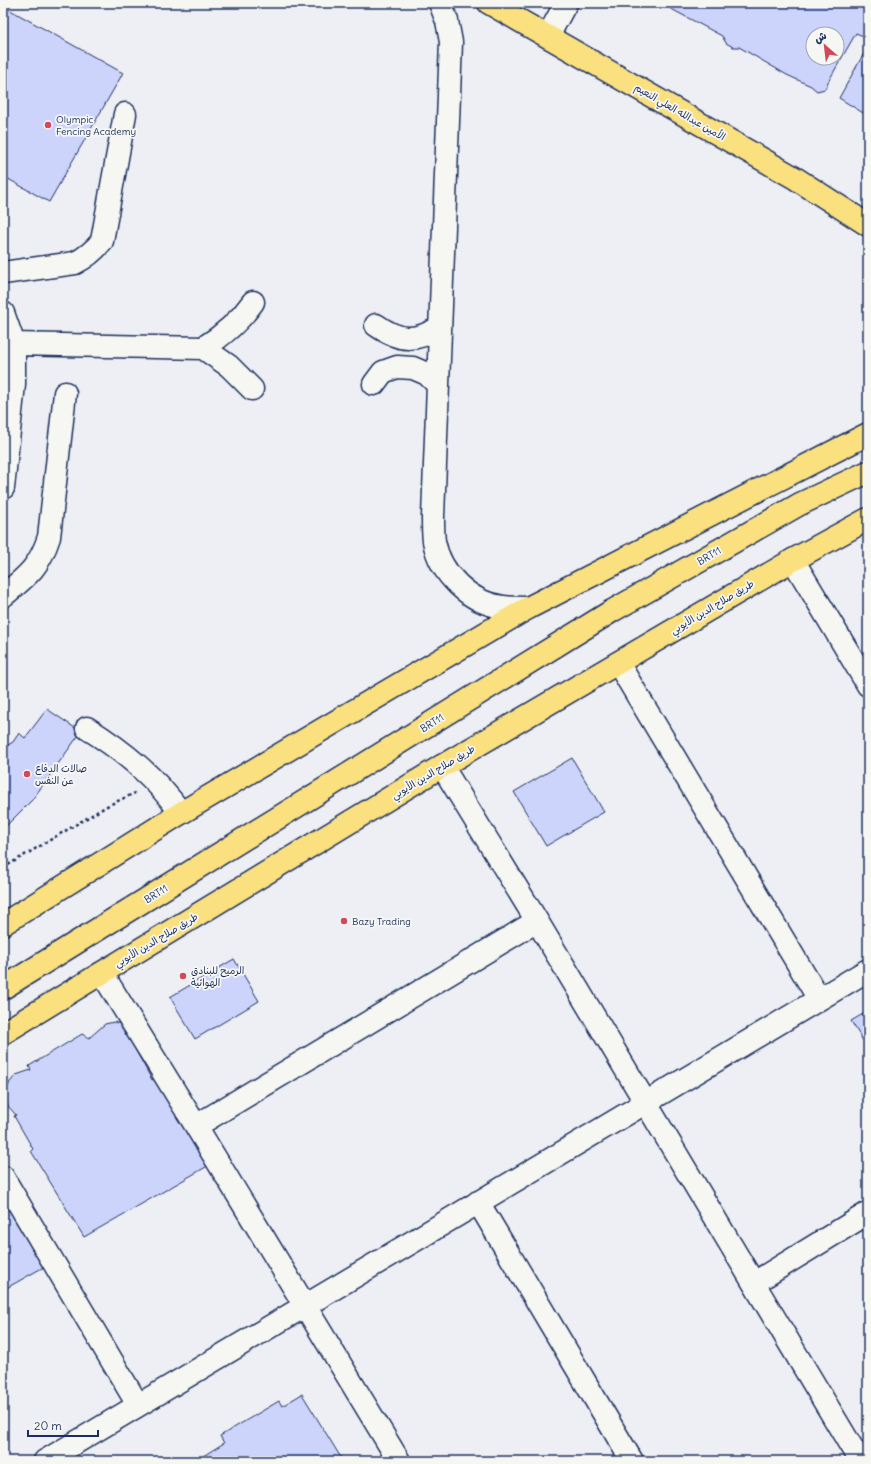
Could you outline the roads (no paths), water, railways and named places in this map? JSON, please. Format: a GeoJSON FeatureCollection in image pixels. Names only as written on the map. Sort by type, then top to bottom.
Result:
{"type":"FeatureCollection","features":[{"type":"Feature","properties":{"kind":"main road","name":"الأمين عبدالله العلي النعيم"},"geometry":{"type":"LineString","coordinates":[[503,6],[548,36],[795,178],[868,225]]}},
{"type":"Feature","properties":{"kind":"main road"},"geometry":{"type":"LineString","coordinates":[[3,924],[180,813],[528,608],[868,434]]}},
{"type":"Feature","properties":{"kind":"main road","name":"BRT11"},"geometry":{"type":"LineString","coordinates":[[3,988],[612,611],[800,504],[868,472]]}},
{"type":"Feature","properties":{"kind":"main road","name":"طريق صلاح الدين الأيوبي"},"geometry":{"type":"LineString","coordinates":[[3,1033],[442,766],[793,560],[868,519]]}},
{"type":"Feature","properties":{"kind":"street"},"geometry":{"type":"LineString","coordinates":[[440,3],[447,21],[451,42],[433,517],[434,542],[443,566],[458,585],[479,600],[503,607],[528,608]]}},
{"type":"Feature","properties":{"kind":"street"},"geometry":{"type":"LineString","coordinates":[[548,36],[566,3]]}},
{"type":"Feature","properties":{"kind":"street"},"geometry":{"type":"LineString","coordinates":[[3,274],[75,263],[90,254],[102,241],[125,114]]}},
{"type":"Feature","properties":{"kind":"street"},"geometry":{"type":"LineString","coordinates":[[14,344],[203,348],[232,328],[244,316],[253,302]]}},
{"type":"Feature","properties":{"kind":"street"},"geometry":{"type":"LineString","coordinates":[[3,313],[14,344],[14,384],[3,488]]}},
{"type":"Feature","properties":{"kind":"street"},"geometry":{"type":"LineString","coordinates":[[376,325],[388,333],[401,338],[415,338],[428,334],[440,327]]}},
{"type":"Feature","properties":{"kind":"street"},"geometry":{"type":"LineString","coordinates":[[203,348],[229,366],[252,389]]}},
{"type":"Feature","properties":{"kind":"street"},"geometry":{"type":"LineString","coordinates":[[374,384],[383,372],[397,367],[413,368],[427,374],[438,385]]}},
{"type":"Feature","properties":{"kind":"street"},"geometry":{"type":"LineString","coordinates":[[3,596],[24,580],[35,568],[44,553],[47,542],[65,393]]}},
{"type":"Feature","properties":{"kind":"street"},"geometry":{"type":"LineString","coordinates":[[793,560],[868,686]]}},
{"type":"Feature","properties":{"kind":"street"},"geometry":{"type":"LineString","coordinates":[[618,663],[819,999]]}},
{"type":"Feature","properties":{"kind":"street"},"geometry":{"type":"LineString","coordinates":[[87,728],[113,744],[136,763],[158,784],[180,813]]}},
{"type":"Feature","properties":{"kind":"street"},"geometry":{"type":"LineString","coordinates":[[442,766],[537,921],[861,1461],[868,1458]]}},
{"type":"Feature","properties":{"kind":"street"},"geometry":{"type":"LineString","coordinates":[[196,1126],[537,921]]}},
{"type":"Feature","properties":{"kind":"street"},"geometry":{"type":"LineString","coordinates":[[45,1461],[868,970]]}},
{"type":"Feature","properties":{"kind":"street"},"geometry":{"type":"LineString","coordinates":[[102,973],[399,1461]]}},
{"type":"Feature","properties":{"kind":"street"},"geometry":{"type":"LineString","coordinates":[[3,1177],[138,1405]]}},
{"type":"Feature","properties":{"kind":"street"},"geometry":{"type":"LineString","coordinates":[[478,1202],[632,1461]]}},
{"type":"Feature","properties":{"kind":"street"},"geometry":{"type":"LineString","coordinates":[[754,1283],[868,1213]]}},
{"type":"Feature","properties":{"kind":"place","name":"Olympic Fencing Academy"},"geometry":{"type":"Point","coordinates":[48,125]}},
{"type":"Feature","properties":{"kind":"place","name":"صالات الدفاع عن النفس"},"geometry":{"type":"Point","coordinates":[27,774]}},
{"type":"Feature","properties":{"kind":"place","name":"Bazy Trading"},"geometry":{"type":"Point","coordinates":[344,921]}},
{"type":"Feature","properties":{"kind":"place","name":"الرميح للبنادق الهوائية"},"geometry":{"type":"Point","coordinates":[183,976]}}]}
